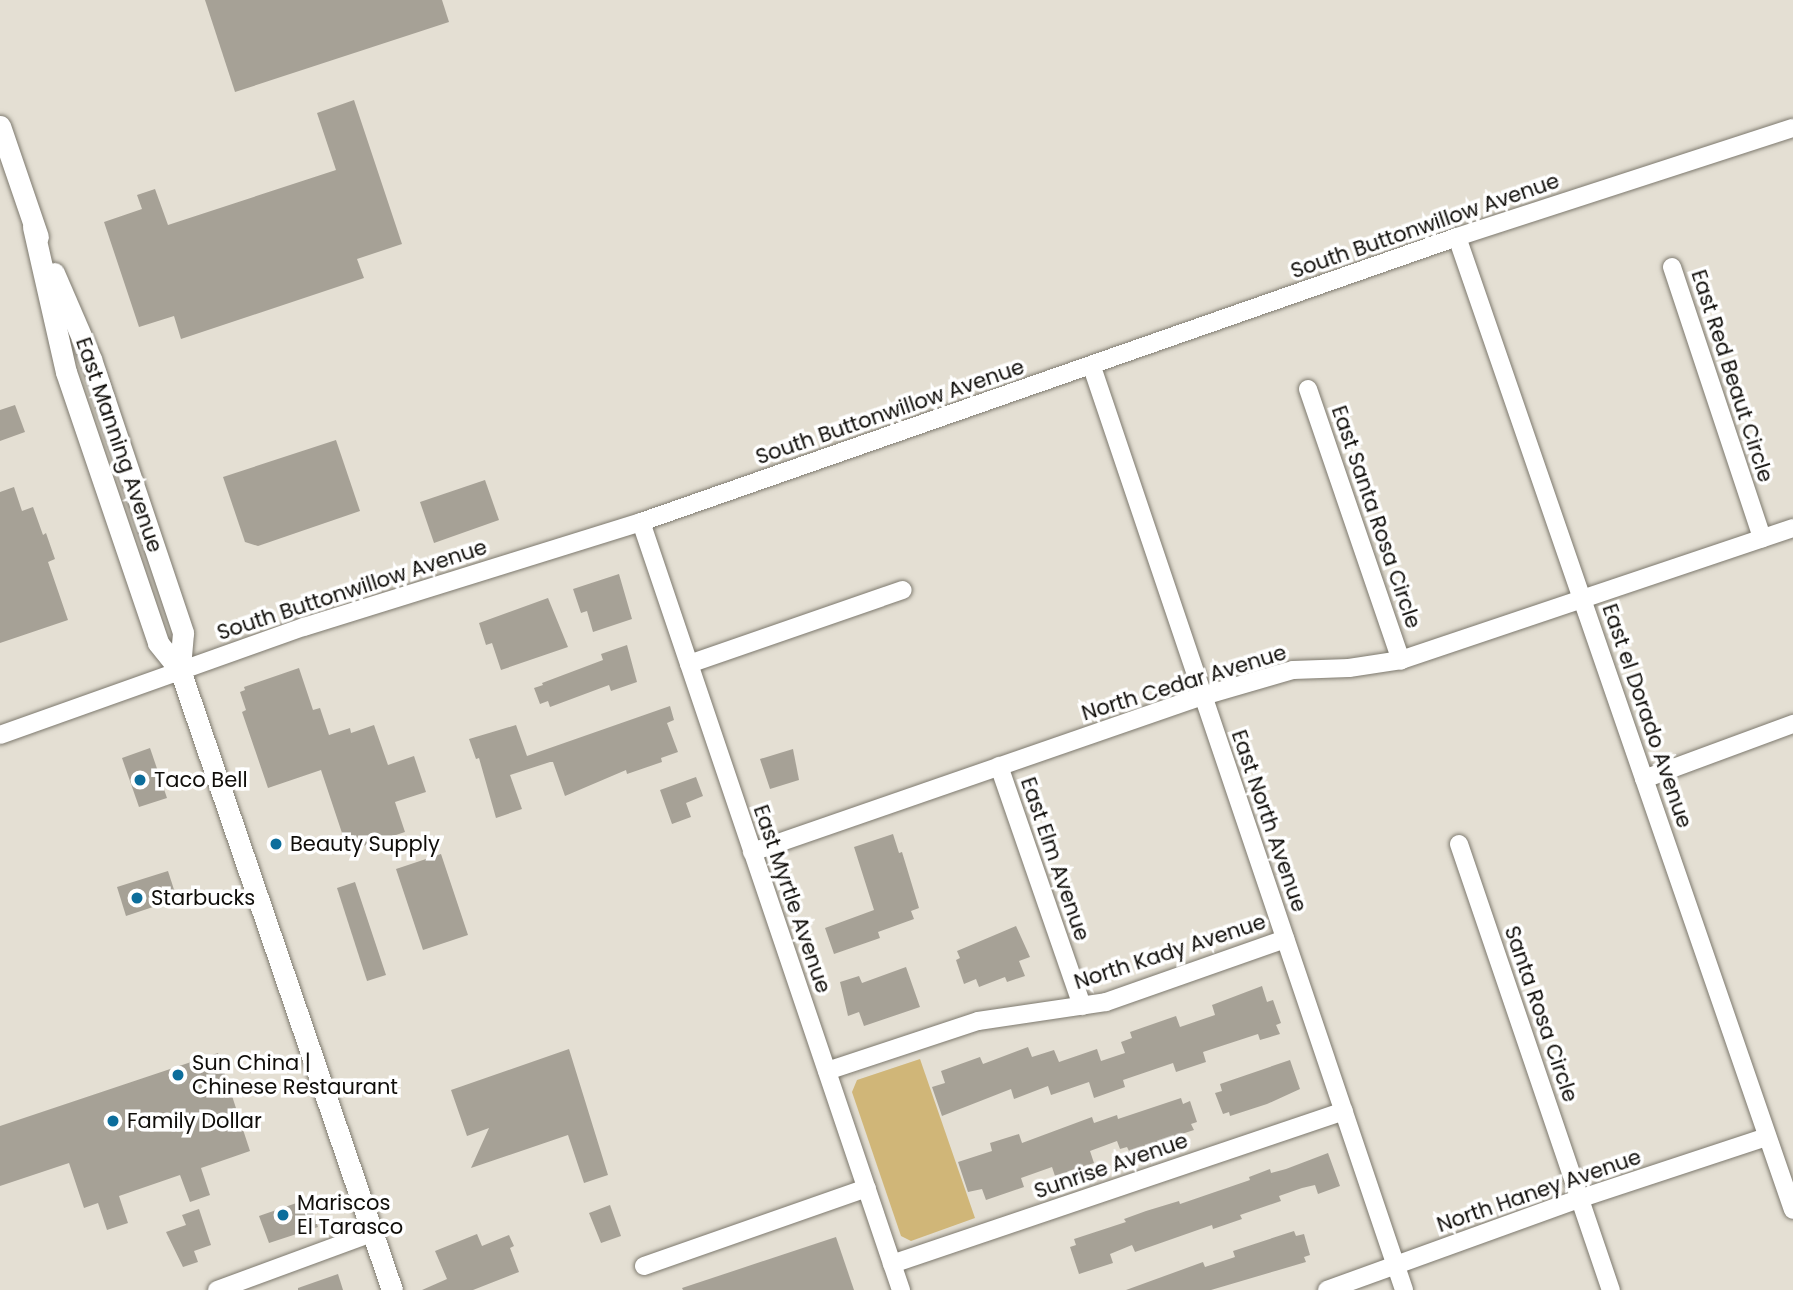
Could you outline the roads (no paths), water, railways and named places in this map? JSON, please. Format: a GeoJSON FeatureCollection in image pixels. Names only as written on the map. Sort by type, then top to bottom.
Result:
{"type":"FeatureCollection","features":[{"type":"Feature","properties":{"kind":"main road","name":"East Manning Avenue"},"geometry":{"type":"LineString","coordinates":[[0,126],[33,227],[66,372],[158,643],[180,670],[392,1290]]}},
{"type":"Feature","properties":{"kind":"main road","name":"East Manning Avenue"},"geometry":{"type":"LineString","coordinates":[[33,227],[91,359],[183,633],[180,670]]}},
{"type":"Feature","properties":{"kind":"main road"},"geometry":{"type":"LineString","coordinates":[[66,372],[77,372],[81,376],[111,457],[136,492]]}},
{"type":"Feature","properties":{"kind":"street","name":"South Buttonwillow Avenue"},"geometry":{"type":"LineString","coordinates":[[0,735],[304,627],[640,522],[1093,367],[1457,237],[1793,128]]}},
{"type":"Feature","properties":{"kind":"street","name":"East el Dorado Avenue"},"geometry":{"type":"LineString","coordinates":[[1457,237],[1793,1210]]}},
{"type":"Feature","properties":{"kind":"street","name":"East Red Beaut Circle"},"geometry":{"type":"LineString","coordinates":[[1672,267],[1762,538]]}},
{"type":"Feature","properties":{"kind":"street","name":"East North Avenue"},"geometry":{"type":"LineString","coordinates":[[1093,367],[1404,1290]]}},
{"type":"Feature","properties":{"kind":"street","name":"East Santa Rosa Circle"},"geometry":{"type":"LineString","coordinates":[[1308,389],[1401,660]]}},
{"type":"Feature","properties":{"kind":"street","name":"East Myrtle Avenue"},"geometry":{"type":"LineString","coordinates":[[640,522],[901,1290]]}},
{"type":"Feature","properties":{"kind":"street","name":"North Cedar Avenue"},"geometry":{"type":"LineString","coordinates":[[752,852],[1203,696],[1293,670],[1349,668],[1401,660],[1793,528]]}},
{"type":"Feature","properties":{"kind":"street"},"geometry":{"type":"LineString","coordinates":[[689,664],[903,590]]}},
{"type":"Feature","properties":{"kind":"street"},"geometry":{"type":"LineString","coordinates":[[1644,779],[1793,723]]}},
{"type":"Feature","properties":{"kind":"street","name":"East Elm Avenue"},"geometry":{"type":"LineString","coordinates":[[999,766],[1082,1006]]}},
{"type":"Feature","properties":{"kind":"street","name":"Santa Rosa Circle"},"geometry":{"type":"LineString","coordinates":[[1459,844],[1611,1290]]}},
{"type":"Feature","properties":{"kind":"street","name":"North Kady Avenue"},"geometry":{"type":"LineString","coordinates":[[827,1071],[978,1021],[1106,1002],[1285,939]]}},
{"type":"Feature","properties":{"kind":"street","name":"Sunrise Avenue"},"geometry":{"type":"LineString","coordinates":[[892,1264],[1344,1111]]}},
{"type":"Feature","properties":{"kind":"street","name":"North Haney Avenue"},"geometry":{"type":"LineString","coordinates":[[1327,1290],[1579,1199],[1767,1137]]}},
{"type":"Feature","properties":{"kind":"street"},"geometry":{"type":"LineString","coordinates":[[645,1266],[867,1188]]}},
{"type":"Feature","properties":{"kind":"street"},"geometry":{"type":"LineString","coordinates":[[217,1290],[372,1233]]}},
{"type":"Feature","properties":{"kind":"place","name":"Taco Bell"},"geometry":{"type":"Point","coordinates":[140,780]}},
{"type":"Feature","properties":{"kind":"place","name":"Beauty Supply"},"geometry":{"type":"Point","coordinates":[276,844]}},
{"type":"Feature","properties":{"kind":"place","name":"Starbucks"},"geometry":{"type":"Point","coordinates":[137,898]}},
{"type":"Feature","properties":{"kind":"place","name":"Sun China | Chinese Restaurant"},"geometry":{"type":"Point","coordinates":[178,1075]}},
{"type":"Feature","properties":{"kind":"place","name":"Family Dollar"},"geometry":{"type":"Point","coordinates":[113,1121]}},
{"type":"Feature","properties":{"kind":"place","name":"Mariscos El Tarasco"},"geometry":{"type":"Point","coordinates":[283,1215]}}]}
